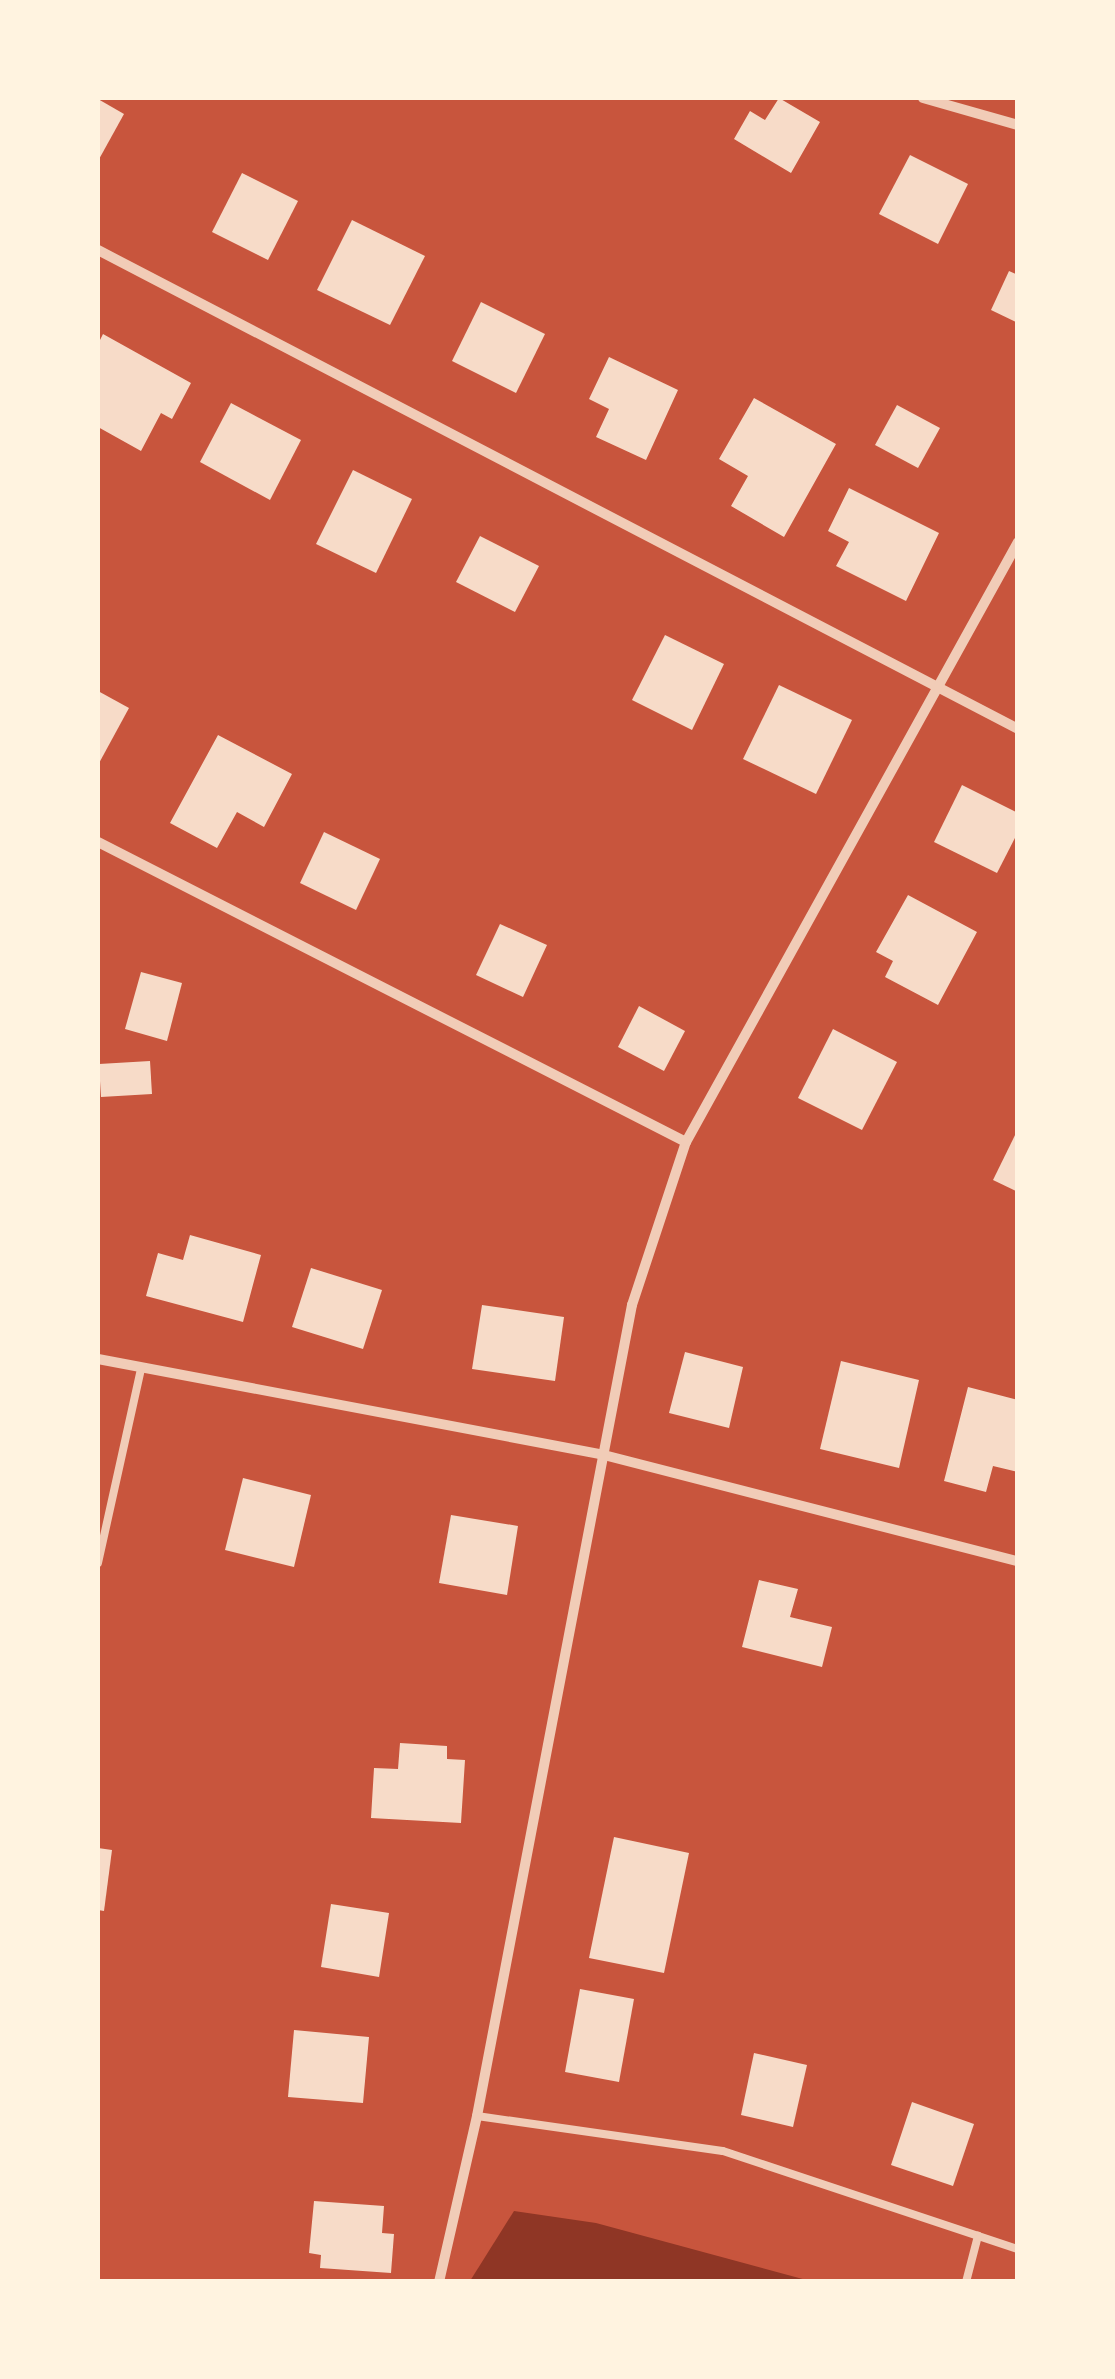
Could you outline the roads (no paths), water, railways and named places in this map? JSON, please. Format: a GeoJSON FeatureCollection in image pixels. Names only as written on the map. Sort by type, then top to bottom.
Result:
{"type":"FeatureCollection","features":[{"type":"Feature","properties":{"kind":"street"},"geometry":{"type":"LineString","coordinates":[[923,98],[1018,125]]}},
{"type":"Feature","properties":{"kind":"street"},"geometry":{"type":"LineString","coordinates":[[98,250],[1018,729]]}},
{"type":"Feature","properties":{"kind":"street"},"geometry":{"type":"LineString","coordinates":[[439,2282],[477,2116],[600,1454],[632,1306],[686,1142],[1018,542]]}},
{"type":"Feature","properties":{"kind":"street"},"geometry":{"type":"LineString","coordinates":[[98,842],[686,1142]]}},
{"type":"Feature","properties":{"kind":"street"},"geometry":{"type":"LineString","coordinates":[[98,1358],[600,1454],[1018,1561]]}},
{"type":"Feature","properties":{"kind":"lane"},"geometry":{"type":"LineString","coordinates":[[98,1563],[141,1369]]}},
{"type":"Feature","properties":{"kind":"lane"},"geometry":{"type":"LineString","coordinates":[[477,2116],[723,2152],[1018,2249]]}},
{"type":"Feature","properties":{"kind":"lane"},"geometry":{"type":"LineString","coordinates":[[966,2282],[978,2236]]}}]}
